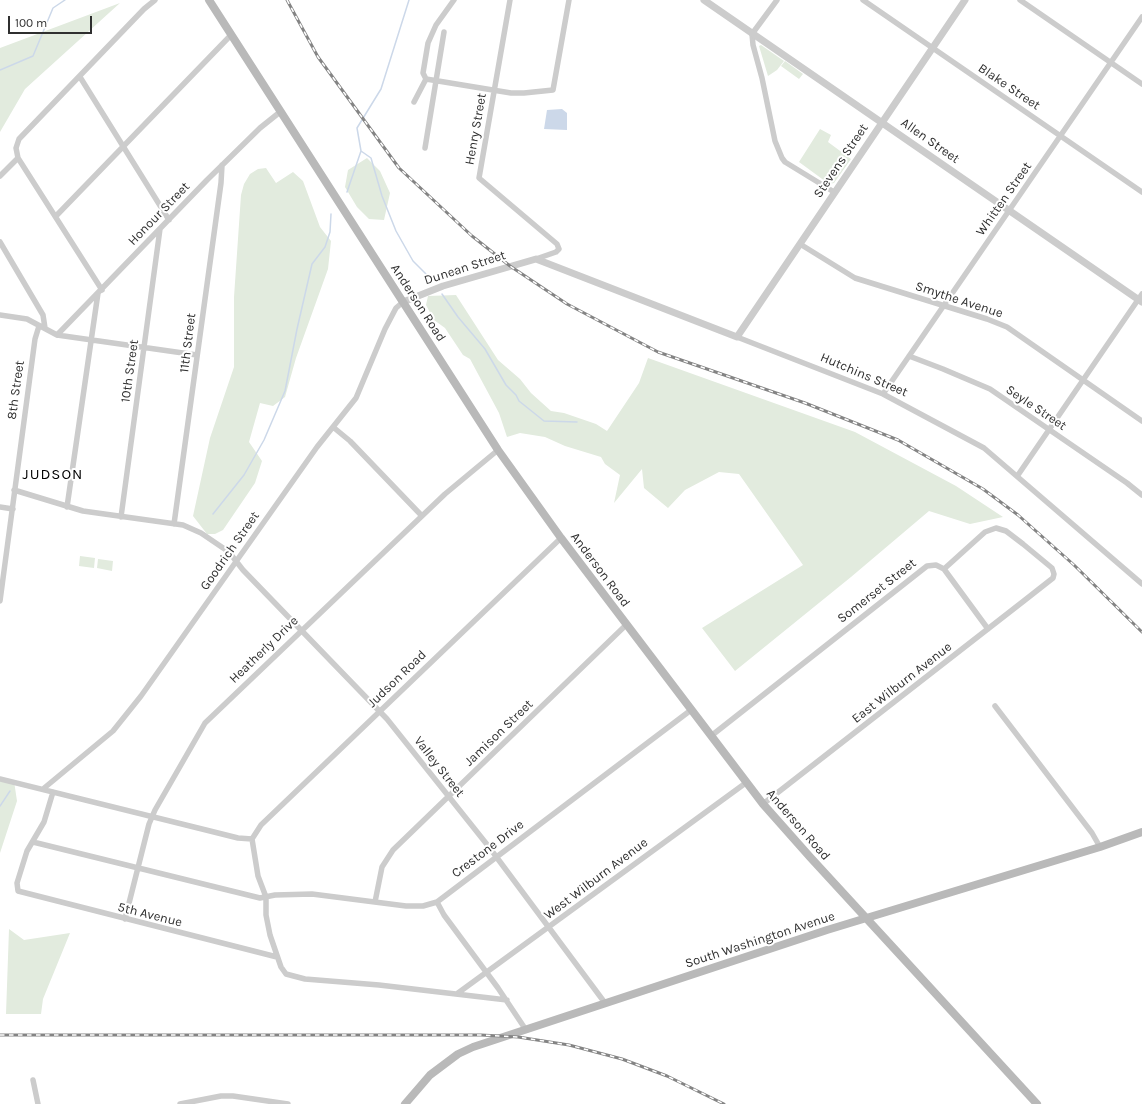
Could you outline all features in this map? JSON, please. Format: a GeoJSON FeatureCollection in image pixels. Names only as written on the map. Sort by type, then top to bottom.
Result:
{"type":"FeatureCollection","features":[{"type":"Feature","properties":{"kind":"main road","name":"Anderson Road"},"geometry":{"type":"LineString","coordinates":[[209,0],[498,450],[560,538],[763,804],[1037,1104]]}},
{"type":"Feature","properties":{"kind":"main road","name":"South Washington Avenue"},"geometry":{"type":"LineString","coordinates":[[405,1104],[430,1075],[458,1054],[473,1047],[866,918],[1100,847],[1142,832]]}},
{"type":"Feature","properties":{"kind":"street"},"geometry":{"type":"LineString","coordinates":[[67,507],[100,292],[56,216],[18,158],[16,148],[19,139],[136,17],[155,0]]}},
{"type":"Feature","properties":{"kind":"street"},"geometry":{"type":"LineString","coordinates":[[454,0],[436,25],[428,43],[423,73],[426,79],[437,82],[524,93],[553,90],[569,0]]}},
{"type":"Feature","properties":{"kind":"street","name":"Henry Street"},"geometry":{"type":"LineString","coordinates":[[510,0],[479,178],[557,244],[559,249],[556,252],[536,259]]}},
{"type":"Feature","properties":{"kind":"street","name":"Allen Street"},"geometry":{"type":"LineString","coordinates":[[704,0],[1141,299]]}},
{"type":"Feature","properties":{"kind":"street"},"geometry":{"type":"LineString","coordinates":[[777,0],[752,34],[753,46],[762,78],[775,141],[782,158],[834,192]]}},
{"type":"Feature","properties":{"kind":"street","name":"Blake Street"},"geometry":{"type":"LineString","coordinates":[[863,0],[1142,192]]}},
{"type":"Feature","properties":{"kind":"street","name":"Stevens Street"},"geometry":{"type":"LineString","coordinates":[[737,336],[965,0]]}},
{"type":"Feature","properties":{"kind":"street"},"geometry":{"type":"LineString","coordinates":[[1020,0],[1142,84]]}},
{"type":"Feature","properties":{"kind":"street","name":"Whitten Street"},"geometry":{"type":"LineString","coordinates":[[883,394],[1142,17]]}},
{"type":"Feature","properties":{"kind":"street"},"geometry":{"type":"LineString","coordinates":[[425,148],[444,32]]}},
{"type":"Feature","properties":{"kind":"street"},"geometry":{"type":"LineString","coordinates":[[56,216],[231,35]]}},
{"type":"Feature","properties":{"kind":"street"},"geometry":{"type":"LineString","coordinates":[[80,77],[169,220]]}},
{"type":"Feature","properties":{"kind":"street"},"geometry":{"type":"LineString","coordinates":[[414,102],[426,79]]}},
{"type":"Feature","properties":{"kind":"street","name":"Honour Street"},"geometry":{"type":"LineString","coordinates":[[57,335],[222,165],[260,128],[280,112]]}},
{"type":"Feature","properties":{"kind":"street"},"geometry":{"type":"LineString","coordinates":[[0,176],[18,158]]}},
{"type":"Feature","properties":{"kind":"street","name":"11th Street"},"geometry":{"type":"LineString","coordinates":[[174,524],[221,183],[222,165]]}},
{"type":"Feature","properties":{"kind":"street","name":"10th Street"},"geometry":{"type":"LineString","coordinates":[[121,517],[160,229]]}},
{"type":"Feature","properties":{"kind":"street"},"geometry":{"type":"LineString","coordinates":[[0,242],[43,315],[42,327]]}},
{"type":"Feature","properties":{"kind":"street","name":"Smythe Avenue"},"geometry":{"type":"LineString","coordinates":[[800,244],[855,278],[987,319],[1007,327],[1084,379],[1142,421]]}},
{"type":"Feature","properties":{"kind":"street","name":"Dunean Street"},"geometry":{"type":"LineString","coordinates":[[403,302],[443,286],[536,259]]}},
{"type":"Feature","properties":{"kind":"street","name":"Hutchins Street"},"geometry":{"type":"LineString","coordinates":[[536,259],[883,394],[984,448],[1018,475],[1142,584]]}},
{"type":"Feature","properties":{"kind":"street"},"geometry":{"type":"LineString","coordinates":[[1018,475],[1141,299]]}},
{"type":"Feature","properties":{"kind":"street","name":"Goodrich Street"},"geometry":{"type":"LineString","coordinates":[[43,789],[103,740],[124,719],[236,561],[359,392],[385,329],[396,308],[403,302]]}},
{"type":"Feature","properties":{"kind":"street"},"geometry":{"type":"LineString","coordinates":[[0,315],[27,319],[57,335],[197,355]]}},
{"type":"Feature","properties":{"kind":"street","name":"8th Street"},"geometry":{"type":"LineString","coordinates":[[0,601],[34,339],[42,327]]}},
{"type":"Feature","properties":{"kind":"street","name":"Seyle Street"},"geometry":{"type":"LineString","coordinates":[[909,356],[990,389],[1142,495]]}},
{"type":"Feature","properties":{"kind":"street"},"geometry":{"type":"LineString","coordinates":[[333,427],[350,442],[422,516]]}},
{"type":"Feature","properties":{"kind":"street","name":"Heatherly Drive"},"geometry":{"type":"LineString","coordinates":[[125,920],[152,817],[205,723],[445,494],[498,450]]}},
{"type":"Feature","properties":{"kind":"street","name":"Valley Street"},"geometry":{"type":"LineString","coordinates":[[14,490],[67,507],[121,517],[183,525],[201,533],[229,552],[380,712],[496,856],[605,1003]]}},
{"type":"Feature","properties":{"kind":"street"},"geometry":{"type":"LineString","coordinates":[[0,507],[12,509]]}},
{"type":"Feature","properties":{"kind":"street","name":"East Wilburn Avenue"},"geometry":{"type":"LineString","coordinates":[[763,804],[1054,578],[1053,570],[1049,565],[1006,531],[996,528],[985,532],[944,569]]}},
{"type":"Feature","properties":{"kind":"street","name":"Judson Road"},"geometry":{"type":"LineString","coordinates":[[252,839],[261,825],[560,538]]}},
{"type":"Feature","properties":{"kind":"street","name":"Somerset Street"},"geometry":{"type":"LineString","coordinates":[[711,736],[927,566],[936,565],[944,569]]}},
{"type":"Feature","properties":{"kind":"street"},"geometry":{"type":"LineString","coordinates":[[944,569],[988,629]]}},
{"type":"Feature","properties":{"kind":"street","name":"Jamison Street"},"geometry":{"type":"LineString","coordinates":[[375,902],[380,872],[387,857],[626,625]]}},
{"type":"Feature","properties":{"kind":"street"},"geometry":{"type":"LineString","coordinates":[[995,706],[1013,732],[1092,833],[1100,847]]}},
{"type":"Feature","properties":{"kind":"street","name":"Crestone Drive"},"geometry":{"type":"LineString","coordinates":[[33,842],[251,897],[260,898],[275,895],[312,894],[413,907],[437,902],[691,710]]}},
{"type":"Feature","properties":{"kind":"street"},"geometry":{"type":"LineString","coordinates":[[0,778],[238,838],[252,839],[258,876],[266,897],[266,915],[277,957],[284,973],[297,978],[458,993],[506,1000]]}},
{"type":"Feature","properties":{"kind":"street","name":"West Wilburn Avenue"},"geometry":{"type":"LineString","coordinates":[[458,993],[747,782]]}},
{"type":"Feature","properties":{"kind":"street"},"geometry":{"type":"LineString","coordinates":[[33,842],[44,822],[53,792]]}},
{"type":"Feature","properties":{"kind":"street","name":"5th Avenue"},"geometry":{"type":"LineString","coordinates":[[33,842],[27,851],[17,883],[18,891],[125,920],[277,957]]}},
{"type":"Feature","properties":{"kind":"street"},"geometry":{"type":"LineString","coordinates":[[437,902],[444,915],[487,973],[526,1030]]}},
{"type":"Feature","properties":{"kind":"street"},"geometry":{"type":"LineString","coordinates":[[33,1080],[38,1104]]}},
{"type":"Feature","properties":{"kind":"street"},"geometry":{"type":"LineString","coordinates":[[180,1104],[221,1096],[233,1096],[288,1104]]}},
{"type":"Feature","properties":{"kind":"shaded area"},"geometry":{"type":"Polygon","coordinates":[[[120,3],[25,89],[0,132],[0,48],[120,3]]]}},
{"type":"Feature","properties":{"kind":"shaded area"},"geometry":{"type":"Polygon","coordinates":[[[761,45],[784,61],[777,70],[768,76],[759,46],[761,45]]]}},
{"type":"Feature","properties":{"kind":"shaded area"},"geometry":{"type":"Polygon","coordinates":[[[785,61],[803,74],[799,79],[781,66],[785,61]]]}},
{"type":"Feature","properties":{"kind":"shaded area"},"geometry":{"type":"Polygon","coordinates":[[[820,129],[831,135],[828,142],[851,159],[834,183],[829,184],[799,162],[820,129]]]}},
{"type":"Feature","properties":{"kind":"shaded area"},"geometry":{"type":"Polygon","coordinates":[[[367,158],[380,171],[390,193],[384,220],[369,219],[357,207],[345,187],[348,170],[367,158]]]}},
{"type":"Feature","properties":{"kind":"shaded area"},"geometry":{"type":"Polygon","coordinates":[[[266,168],[276,183],[293,172],[303,181],[320,227],[331,241],[328,269],[296,358],[285,397],[273,406],[260,403],[249,442],[262,461],[255,483],[223,530],[215,534],[207,534],[193,516],[210,438],[234,367],[234,297],[241,195],[244,184],[250,174],[258,169],[266,168]]]}},
{"type":"Feature","properties":{"kind":"shaded area"},"geometry":{"type":"Polygon","coordinates":[[[456,295],[498,360],[520,379],[531,393],[551,411],[564,413],[596,424],[607,431],[639,383],[648,358],[855,432],[956,486],[1003,517],[970,524],[929,511],[851,577],[735,671],[702,628],[803,565],[739,474],[719,472],[685,490],[668,508],[644,488],[642,469],[614,503],[620,475],[605,464],[601,457],[565,446],[545,437],[520,433],[507,437],[499,413],[470,359],[463,355],[445,328],[434,320],[426,305],[428,296],[456,295]]]}},
{"type":"Feature","properties":{"kind":"shaded area"},"geometry":{"type":"Polygon","coordinates":[[[80,556],[95,558],[94,568],[79,566],[80,556]]]}},
{"type":"Feature","properties":{"kind":"shaded area"},"geometry":{"type":"Polygon","coordinates":[[[98,559],[113,561],[112,571],[97,568],[98,559]]]}},
{"type":"Feature","properties":{"kind":"shaded area"},"geometry":{"type":"Polygon","coordinates":[[[0,781],[14,781],[17,801],[0,853],[0,781]]]}},
{"type":"Feature","properties":{"kind":"shaded area"},"geometry":{"type":"Polygon","coordinates":[[[9,929],[24,940],[70,933],[43,999],[41,1014],[6,1014],[9,929]]]}},
{"type":"Feature","properties":{"kind":"water"},"geometry":{"type":"Polygon","coordinates":[[[562,109],[567,113],[567,130],[544,129],[547,110],[562,109]]]}},
{"type":"Feature","properties":{"kind":"waterway"},"geometry":{"type":"LineString","coordinates":[[0,70],[33,56],[53,8],[65,0]]}},
{"type":"Feature","properties":{"kind":"waterway"},"geometry":{"type":"LineString","coordinates":[[347,192],[361,151],[357,128],[381,89],[409,0]]}},
{"type":"Feature","properties":{"kind":"waterway"},"geometry":{"type":"LineString","coordinates":[[361,151],[371,158],[382,196],[396,231],[413,261],[433,281]]}},
{"type":"Feature","properties":{"kind":"waterway"},"geometry":{"type":"LineString","coordinates":[[213,514],[244,475],[264,440],[285,391],[312,264],[325,247],[330,232],[331,214]]}},
{"type":"Feature","properties":{"kind":"waterway"},"geometry":{"type":"LineString","coordinates":[[442,294],[458,317],[485,349],[506,385],[516,395],[519,401],[544,421],[577,422]]}},
{"type":"Feature","properties":{"kind":"waterway"},"geometry":{"type":"LineString","coordinates":[[0,806],[10,791]]}},
{"type":"Feature","properties":{"kind":"railway"},"geometry":{"type":"LineString","coordinates":[[287,0],[318,57],[399,168],[472,236],[510,266],[567,304],[658,352],[805,403],[898,440],[983,489],[1018,515],[1074,565],[1142,632]]}},
{"type":"Feature","properties":{"kind":"railway"},"geometry":{"type":"LineString","coordinates":[[0,1035],[481,1035],[518,1037],[569,1045],[622,1059],[667,1076],[724,1104]]}},
{"type":"Feature","properties":{"kind":"district","name":"JUDSON"},"geometry":{"type":"Point","coordinates":[53,475]}}]}
